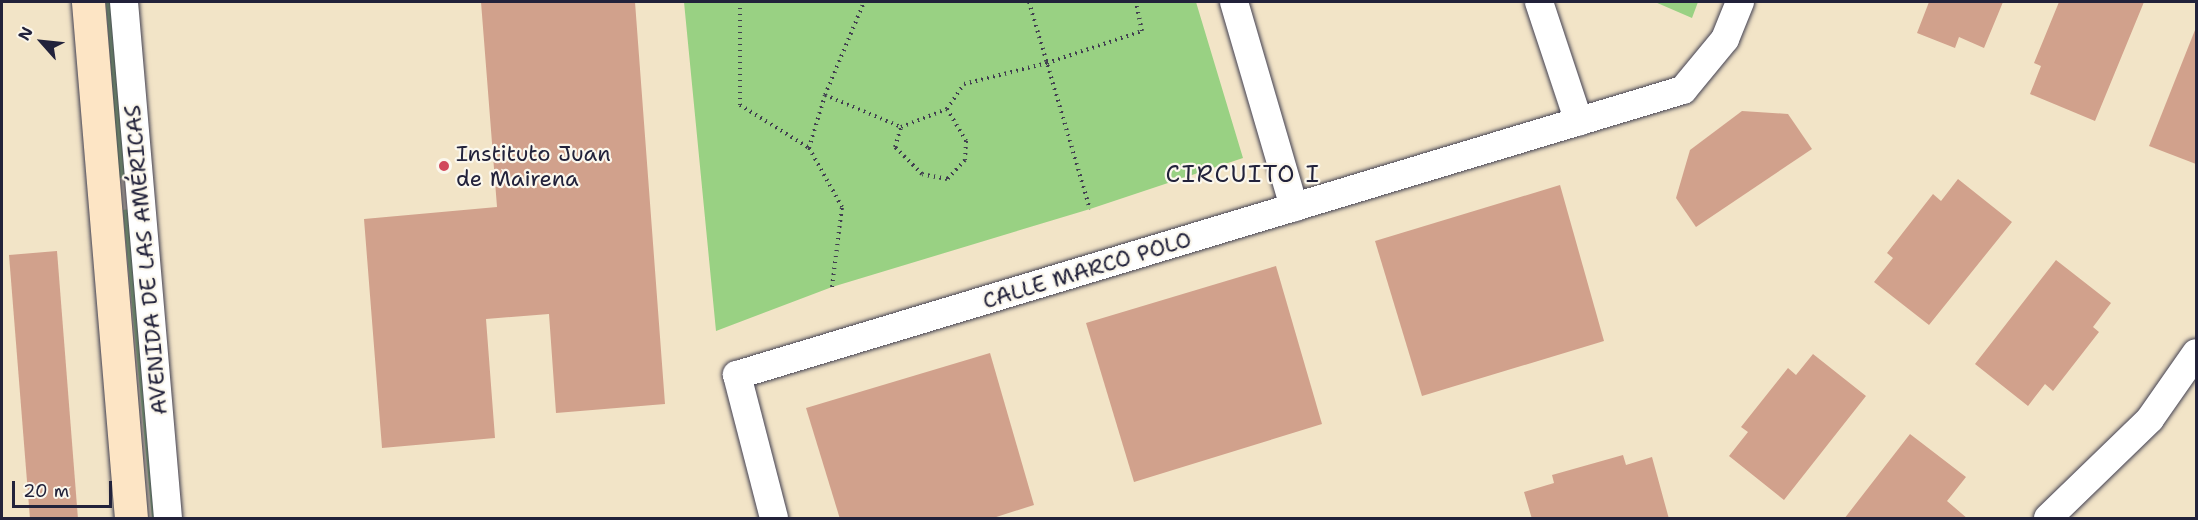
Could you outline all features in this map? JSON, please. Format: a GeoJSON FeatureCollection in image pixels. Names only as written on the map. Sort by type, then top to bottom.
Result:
{"type":"FeatureCollection","features":[{"type":"Feature","properties":{"kind":"street","name":"AVENIDA DE LAS AMÉRICAS"},"geometry":{"type":"LineString","coordinates":[[88,2],[131,519]]}},
{"type":"Feature","properties":{"kind":"street","name":"AVENIDA DE LAS AMÉRICAS"},"geometry":{"type":"LineString","coordinates":[[124,2],[168,519]]}},
{"type":"Feature","properties":{"kind":"street"},"geometry":{"type":"LineString","coordinates":[[1234,2],[1294,207]]}},
{"type":"Feature","properties":{"kind":"street"},"geometry":{"type":"LineString","coordinates":[[1539,2],[1579,122]]}},
{"type":"Feature","properties":{"kind":"street","name":"CALLE MARCO POLO"},"geometry":{"type":"LineString","coordinates":[[774,519],[737,375],[1683,90],[1725,39],[1740,2]]}},
{"type":"Feature","properties":{"kind":"street"},"geometry":{"type":"LineString","coordinates":[[2048,519],[2150,419],[2196,353]]}},
{"type":"Feature","properties":{"kind":"path"},"geometry":{"type":"LineString","coordinates":[[740,2],[740,105],[809,148],[842,207],[832,287]]}},
{"type":"Feature","properties":{"kind":"path"},"geometry":{"type":"LineString","coordinates":[[809,148],[825,95],[864,2]]}},
{"type":"Feature","properties":{"kind":"path"},"geometry":{"type":"LineString","coordinates":[[1029,2],[1090,209]]}},
{"type":"Feature","properties":{"kind":"path"},"geometry":{"type":"LineString","coordinates":[[825,95],[901,127],[947,109],[964,84],[1047,63],[1142,31],[1136,2]]}},
{"type":"Feature","properties":{"kind":"path"},"geometry":{"type":"LineString","coordinates":[[901,127],[895,147],[922,174],[947,179],[965,160],[966,141],[947,109]]}},
{"type":"Feature","properties":{"kind":"green space"},"geometry":{"type":"Polygon","coordinates":[[[106,2],[112,2],[126,178],[119,178],[106,2]]]}},
{"type":"Feature","properties":{"kind":"green space"},"geometry":{"type":"Polygon","coordinates":[[[684,2],[1196,2],[1243,158],[1090,209],[832,287],[716,331],[684,2]]]}},
{"type":"Feature","properties":{"kind":"green space"},"geometry":{"type":"Polygon","coordinates":[[[1655,2],[1698,2],[1692,18],[1655,2]]]}},
{"type":"Feature","properties":{"kind":"green space"},"geometry":{"type":"Polygon","coordinates":[[[130,209],[159,518],[152,518],[123,210],[130,209]]]}},
{"type":"Feature","properties":{"kind":"building"},"geometry":{"type":"Polygon","coordinates":[[[481,2],[635,2],[665,404],[556,413],[549,314],[486,319],[495,438],[382,448],[364,219],[497,207],[481,2]]]}},
{"type":"Feature","properties":{"kind":"building"},"geometry":{"type":"Polygon","coordinates":[[[1929,2],[2003,2],[1984,48],[1959,37],[1955,48],[1917,33],[1929,2]]]}},
{"type":"Feature","properties":{"kind":"building"},"geometry":{"type":"Polygon","coordinates":[[[2059,2],[2144,2],[2095,121],[2030,94],[2041,66],[2034,63],[2059,2]]]}},
{"type":"Feature","properties":{"kind":"building"},"geometry":{"type":"Polygon","coordinates":[[[2196,31],[2196,164],[2149,146],[2196,31]]]}},
{"type":"Feature","properties":{"kind":"building"},"geometry":{"type":"Polygon","coordinates":[[[1742,111],[1788,114],[1812,149],[1696,227],[1676,198],[1690,150],[1742,111]]]}},
{"type":"Feature","properties":{"kind":"building"},"geometry":{"type":"Polygon","coordinates":[[[1958,179],[2012,222],[1929,325],[1874,282],[1893,258],[1887,253],[1933,194],[1941,201],[1958,179]]]}},
{"type":"Feature","properties":{"kind":"building"},"geometry":{"type":"Polygon","coordinates":[[[1560,185],[1604,341],[1422,396],[1375,241],[1560,185]]]}},
{"type":"Feature","properties":{"kind":"building"},"geometry":{"type":"Polygon","coordinates":[[[57,251],[78,519],[30,519],[9,255],[57,251]]]}},
{"type":"Feature","properties":{"kind":"building"},"geometry":{"type":"Polygon","coordinates":[[[2056,260],[2111,303],[2093,327],[2099,332],[2053,391],[2045,384],[2028,406],[1975,364],[2056,260]]]}},
{"type":"Feature","properties":{"kind":"building"},"geometry":{"type":"Polygon","coordinates":[[[1276,266],[1322,424],[1134,482],[1086,323],[1276,266]]]}},
{"type":"Feature","properties":{"kind":"building"},"geometry":{"type":"Polygon","coordinates":[[[990,353],[1034,505],[990,519],[840,519],[806,408],[990,353]]]}},
{"type":"Feature","properties":{"kind":"building"},"geometry":{"type":"Polygon","coordinates":[[[1813,354],[1866,396],[1784,500],[1729,456],[1748,432],[1741,427],[1788,368],[1796,375],[1813,354]]]}},
{"type":"Feature","properties":{"kind":"building"},"geometry":{"type":"Polygon","coordinates":[[[1910,434],[1966,477],[1947,501],[1968,519],[1844,519],[1910,434]]]}},
{"type":"Feature","properties":{"kind":"building"},"geometry":{"type":"Polygon","coordinates":[[[1623,455],[1626,465],[1652,457],[1669,519],[1532,519],[1524,492],[1554,483],[1552,475],[1623,455]]]}},
{"type":"Feature","properties":{"kind":"place","name":"Instituto Juan de Mairena"},"geometry":{"type":"Point","coordinates":[444,166]}},
{"type":"Feature","properties":{"kind":"district","name":"CIRCUITO I"},"geometry":{"type":"Point","coordinates":[1243,175]}}]}
